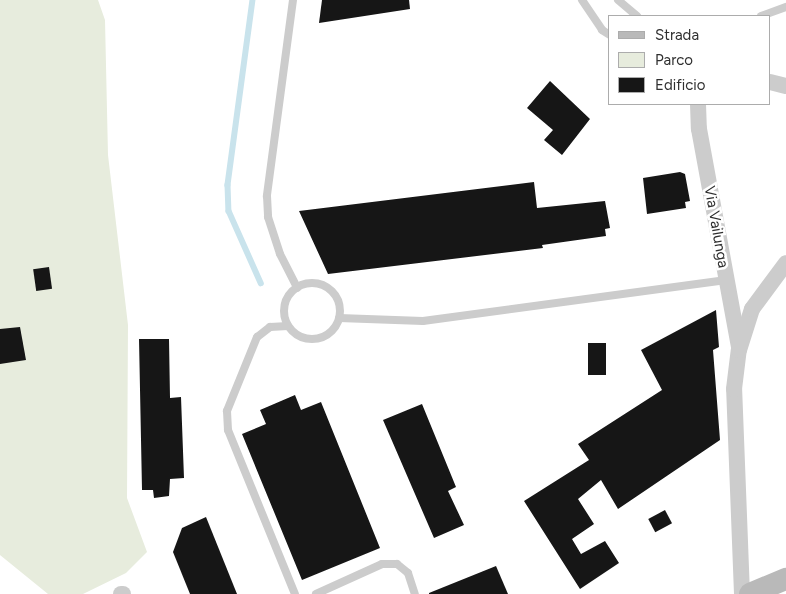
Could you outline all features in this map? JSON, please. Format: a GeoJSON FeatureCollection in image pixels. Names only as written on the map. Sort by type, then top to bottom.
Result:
{"type":"FeatureCollection","features":[{"type":"Feature","properties":{"kind":"street"},"geometry":{"type":"LineString","coordinates":[[771,82],[786,86]]}},
{"type":"Feature","properties":{"kind":"street","name":"Via Vailunga"},"geometry":{"type":"LineString","coordinates":[[698,105],[698,129],[739,350]]}},
{"type":"Feature","properties":{"kind":"street","name":"Via Vailunga"},"geometry":{"type":"LineString","coordinates":[[742,594],[734,389],[739,350],[752,309],[786,264]]}},
{"type":"Feature","properties":{"kind":"street"},"geometry":{"type":"LineString","coordinates":[[750,594],[786,579]]}},
{"type":"Feature","properties":{"kind":"lane"},"geometry":{"type":"LineString","coordinates":[[293,0],[267,196],[268,217],[280,254],[298,288]]}},
{"type":"Feature","properties":{"kind":"lane"},"geometry":{"type":"LineString","coordinates":[[582,0],[602,30],[608,34]]}},
{"type":"Feature","properties":{"kind":"lane"},"geometry":{"type":"LineString","coordinates":[[618,0],[636,15]]}},
{"type":"Feature","properties":{"kind":"lane"},"geometry":{"type":"LineString","coordinates":[[764,15],[786,7]]}},
{"type":"Feature","properties":{"kind":"lane"},"geometry":{"type":"LineString","coordinates":[[339,318],[423,321],[726,280]]}},
{"type":"Feature","properties":{"kind":"lane"},"geometry":{"type":"LineString","coordinates":[[318,284],[329,289],[340,307],[339,318],[333,329],[315,339],[295,334],[288,326],[285,305],[298,288],[318,284]]}},
{"type":"Feature","properties":{"kind":"lane"},"geometry":{"type":"LineString","coordinates":[[288,326],[270,327],[257,337],[227,411],[228,430],[295,594]]}},
{"type":"Feature","properties":{"kind":"lane"},"geometry":{"type":"LineString","coordinates":[[316,594],[382,564],[397,564],[408,573],[415,594]]}},
{"type":"Feature","properties":{"kind":"green space"},"geometry":{"type":"Polygon","coordinates":[[[0,0],[98,0],[105,20],[108,155],[128,325],[127,498],[147,552],[126,573],[83,594],[48,594],[0,555],[0,0]]]}},
{"type":"Feature","properties":{"kind":"building"},"geometry":{"type":"Polygon","coordinates":[[[322,0],[409,0],[410,9],[319,23],[322,0]]]}},
{"type":"Feature","properties":{"kind":"building"},"geometry":{"type":"Polygon","coordinates":[[[550,81],[590,119],[562,155],[544,140],[553,130],[527,108],[550,81]]]}},
{"type":"Feature","properties":{"kind":"building"},"geometry":{"type":"Polygon","coordinates":[[[680,172],[685,174],[690,201],[685,202],[686,208],[647,214],[643,178],[680,172]]]}},
{"type":"Feature","properties":{"kind":"building"},"geometry":{"type":"Polygon","coordinates":[[[534,182],[537,208],[605,201],[610,228],[605,229],[606,236],[542,245],[543,248],[328,274],[299,211],[534,182]]]}},
{"type":"Feature","properties":{"kind":"building"},"geometry":{"type":"Polygon","coordinates":[[[49,267],[52,289],[36,291],[33,269],[49,267]]]}},
{"type":"Feature","properties":{"kind":"building"},"geometry":{"type":"Polygon","coordinates":[[[716,310],[719,347],[713,350],[720,440],[618,509],[601,480],[578,499],[594,524],[572,539],[581,554],[605,541],[619,563],[580,589],[524,501],[589,460],[578,444],[662,390],[641,350],[716,310]]]}},
{"type":"Feature","properties":{"kind":"building"},"geometry":{"type":"Polygon","coordinates":[[[20,327],[26,360],[0,364],[0,329],[20,327]]]}},
{"type":"Feature","properties":{"kind":"building"},"geometry":{"type":"Polygon","coordinates":[[[139,339],[169,339],[170,398],[181,397],[184,478],[170,479],[169,496],[154,498],[153,490],[142,490],[139,339]]]}},
{"type":"Feature","properties":{"kind":"building"},"geometry":{"type":"Polygon","coordinates":[[[588,343],[606,343],[606,375],[588,375],[588,343]]]}},
{"type":"Feature","properties":{"kind":"building"},"geometry":{"type":"Polygon","coordinates":[[[295,395],[301,410],[321,402],[380,548],[302,580],[242,434],[266,424],[260,410],[295,395]]]}},
{"type":"Feature","properties":{"kind":"building"},"geometry":{"type":"Polygon","coordinates":[[[422,404],[456,487],[448,491],[464,525],[434,538],[383,420],[422,404]]]}},
{"type":"Feature","properties":{"kind":"building"},"geometry":{"type":"Polygon","coordinates":[[[665,510],[672,523],[655,532],[648,519],[665,510]]]}},
{"type":"Feature","properties":{"kind":"building"},"geometry":{"type":"Polygon","coordinates":[[[206,517],[237,594],[190,594],[173,552],[182,528],[206,517]]]}},
{"type":"Feature","properties":{"kind":"building"},"geometry":{"type":"Polygon","coordinates":[[[496,566],[508,594],[429,594],[429,593],[496,566]]]}},
{"type":"Feature","properties":{"kind":"waterway"},"geometry":{"type":"LineString","coordinates":[[253,0],[228,185],[229,211],[261,283]]}}]}
